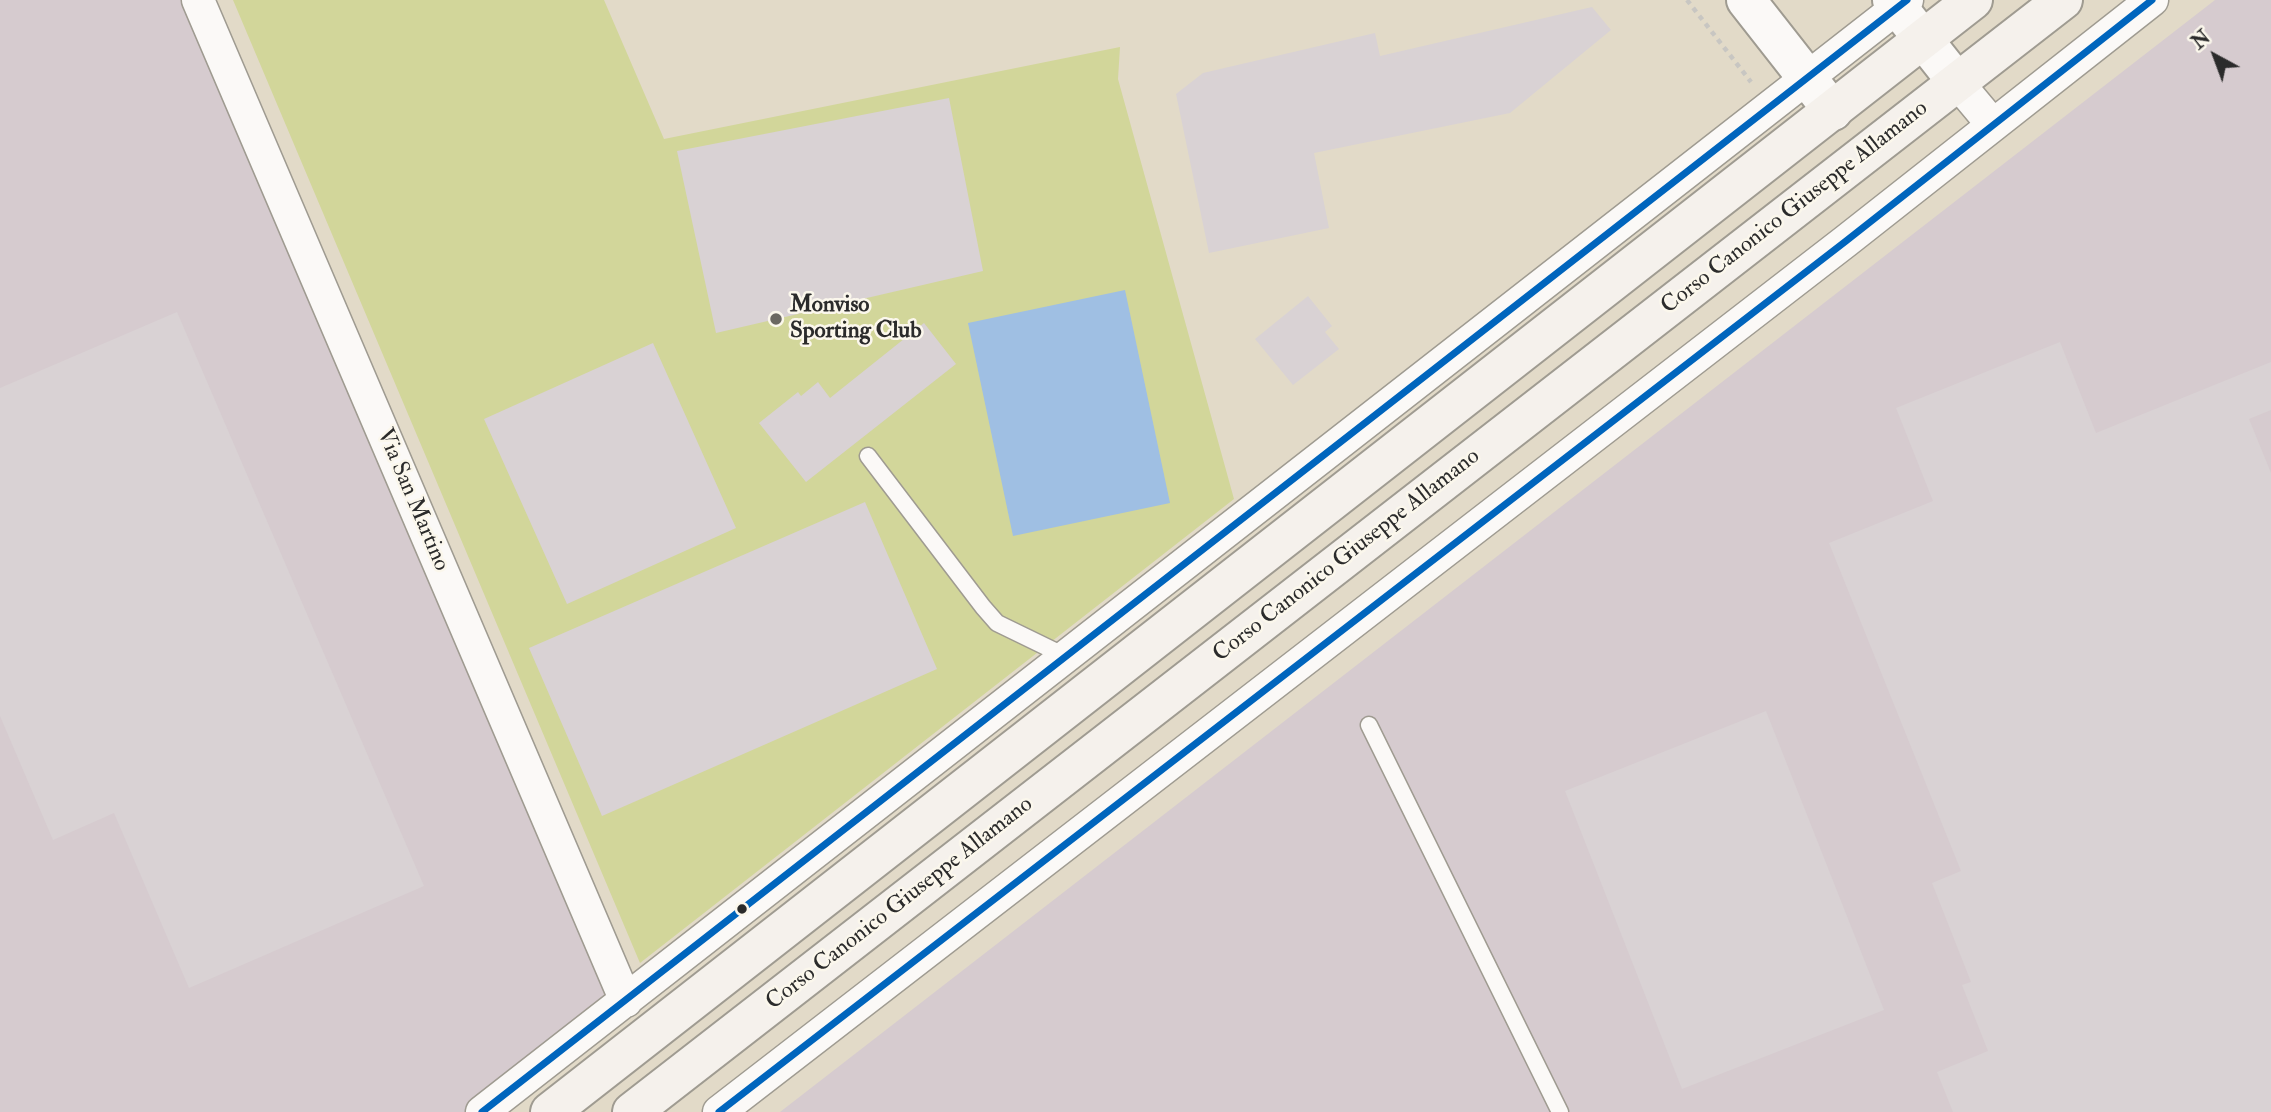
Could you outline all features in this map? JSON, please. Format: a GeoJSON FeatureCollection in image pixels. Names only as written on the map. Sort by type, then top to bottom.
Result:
{"type":"FeatureCollection","features":[{"type":"Feature","properties":{"kind":"main road"},"geometry":{"type":"LineString","coordinates":[[550,1112],[1973,0]]}},
{"type":"Feature","properties":{"kind":"main road","name":"Corso Canonico Giuseppe Allamano"},"geometry":{"type":"LineString","coordinates":[[632,1112],[2063,0]]}},
{"type":"Feature","properties":{"kind":"street","name":"Via San Martino"},"geometry":{"type":"LineString","coordinates":[[198,0],[626,1001]]}},
{"type":"Feature","properties":{"kind":"street"},"geometry":{"type":"LineString","coordinates":[[1746,0],[1833,110]]}},
{"type":"Feature","properties":{"kind":"street"},"geometry":{"type":"LineString","coordinates":[[732,1108],[2152,0]]}},
{"type":"Feature","properties":{"kind":"street"},"geometry":{"type":"LineString","coordinates":[[482,1112],[1771,107],[1899,3],[1923,40],[1993,125]]}},
{"type":"Feature","properties":{"kind":"lane"},"geometry":{"type":"LineString","coordinates":[[868,456],[997,623],[1067,657]]}},
{"type":"Feature","properties":{"kind":"lane"},"geometry":{"type":"LineString","coordinates":[[1369,725],[1560,1112]]}},
{"type":"Feature","properties":{"kind":"path"},"geometry":{"type":"LineString","coordinates":[[1687,0],[1771,107]]}},
{"type":"Feature","properties":{"kind":"shaded area"},"geometry":{"type":"Polygon","coordinates":[[[0,0],[198,0],[626,1001],[482,1112],[0,1112],[0,0]]]}},
{"type":"Feature","properties":{"kind":"shaded area"},"geometry":{"type":"Polygon","coordinates":[[[2215,0],[2271,0],[2271,1112],[780,1112],[2215,0]]]}},
{"type":"Feature","properties":{"kind":"green space","name":"Monviso Sporting Club"},"geometry":{"type":"Polygon","coordinates":[[[233,0],[604,0],[664,139],[1120,47],[1118,79],[1234,499],[640,963],[233,0]]]}},
{"type":"Feature","properties":{"kind":"water"},"geometry":{"type":"Polygon","coordinates":[[[1125,290],[1170,503],[1013,536],[968,323],[1125,290]]]}},
{"type":"Feature","properties":{"kind":"building"},"geometry":{"type":"Polygon","coordinates":[[[1592,7],[1611,30],[1510,113],[1314,153],[1329,228],[1209,253],[1176,94],[1203,73],[1375,33],[1380,56],[1592,7]]]}},
{"type":"Feature","properties":{"kind":"building"},"geometry":{"type":"Polygon","coordinates":[[[949,98],[983,271],[716,333],[677,151],[949,98]]]}},
{"type":"Feature","properties":{"kind":"building"},"geometry":{"type":"Polygon","coordinates":[[[1308,296],[1332,326],[1325,332],[1339,349],[1293,385],[1255,339],[1308,296]]]}},
{"type":"Feature","properties":{"kind":"building"},"geometry":{"type":"Polygon","coordinates":[[[177,312],[424,886],[189,988],[114,813],[53,840],[0,716],[0,388],[177,312]]]}},
{"type":"Feature","properties":{"kind":"building"},"geometry":{"type":"Polygon","coordinates":[[[924,323],[956,364],[806,482],[759,423],[798,392],[801,396],[818,382],[830,398],[924,323]]]}},
{"type":"Feature","properties":{"kind":"building"},"geometry":{"type":"Polygon","coordinates":[[[2060,342],[2096,433],[2271,362],[2271,410],[2249,419],[2271,473],[2271,1112],[1953,1112],[1937,1072],[1988,1051],[1962,985],[1971,982],[1932,883],[1961,871],[1829,543],[1933,501],[1896,408],[2060,342]]]}},
{"type":"Feature","properties":{"kind":"building"},"geometry":{"type":"Polygon","coordinates":[[[653,343],[736,528],[567,604],[484,419],[653,343]]]}},
{"type":"Feature","properties":{"kind":"building"},"geometry":{"type":"Polygon","coordinates":[[[865,502],[937,669],[602,816],[529,648],[865,502]]]}},
{"type":"Feature","properties":{"kind":"building"},"geometry":{"type":"Polygon","coordinates":[[[1766,711],[1884,1010],[1682,1089],[1565,791],[1766,711]]]}},
{"type":"Feature","properties":{"kind":"transit line"},"geometry":{"type":"LineString","coordinates":[[482,1112],[1907,0]]}},
{"type":"Feature","properties":{"kind":"transit line"},"geometry":{"type":"LineString","coordinates":[[719,1112],[1846,241],[2152,0]]}},
{"type":"Feature","properties":{"kind":"place","name":"Monviso Sporting Club"},"geometry":{"type":"Point","coordinates":[776,319]}}]}
